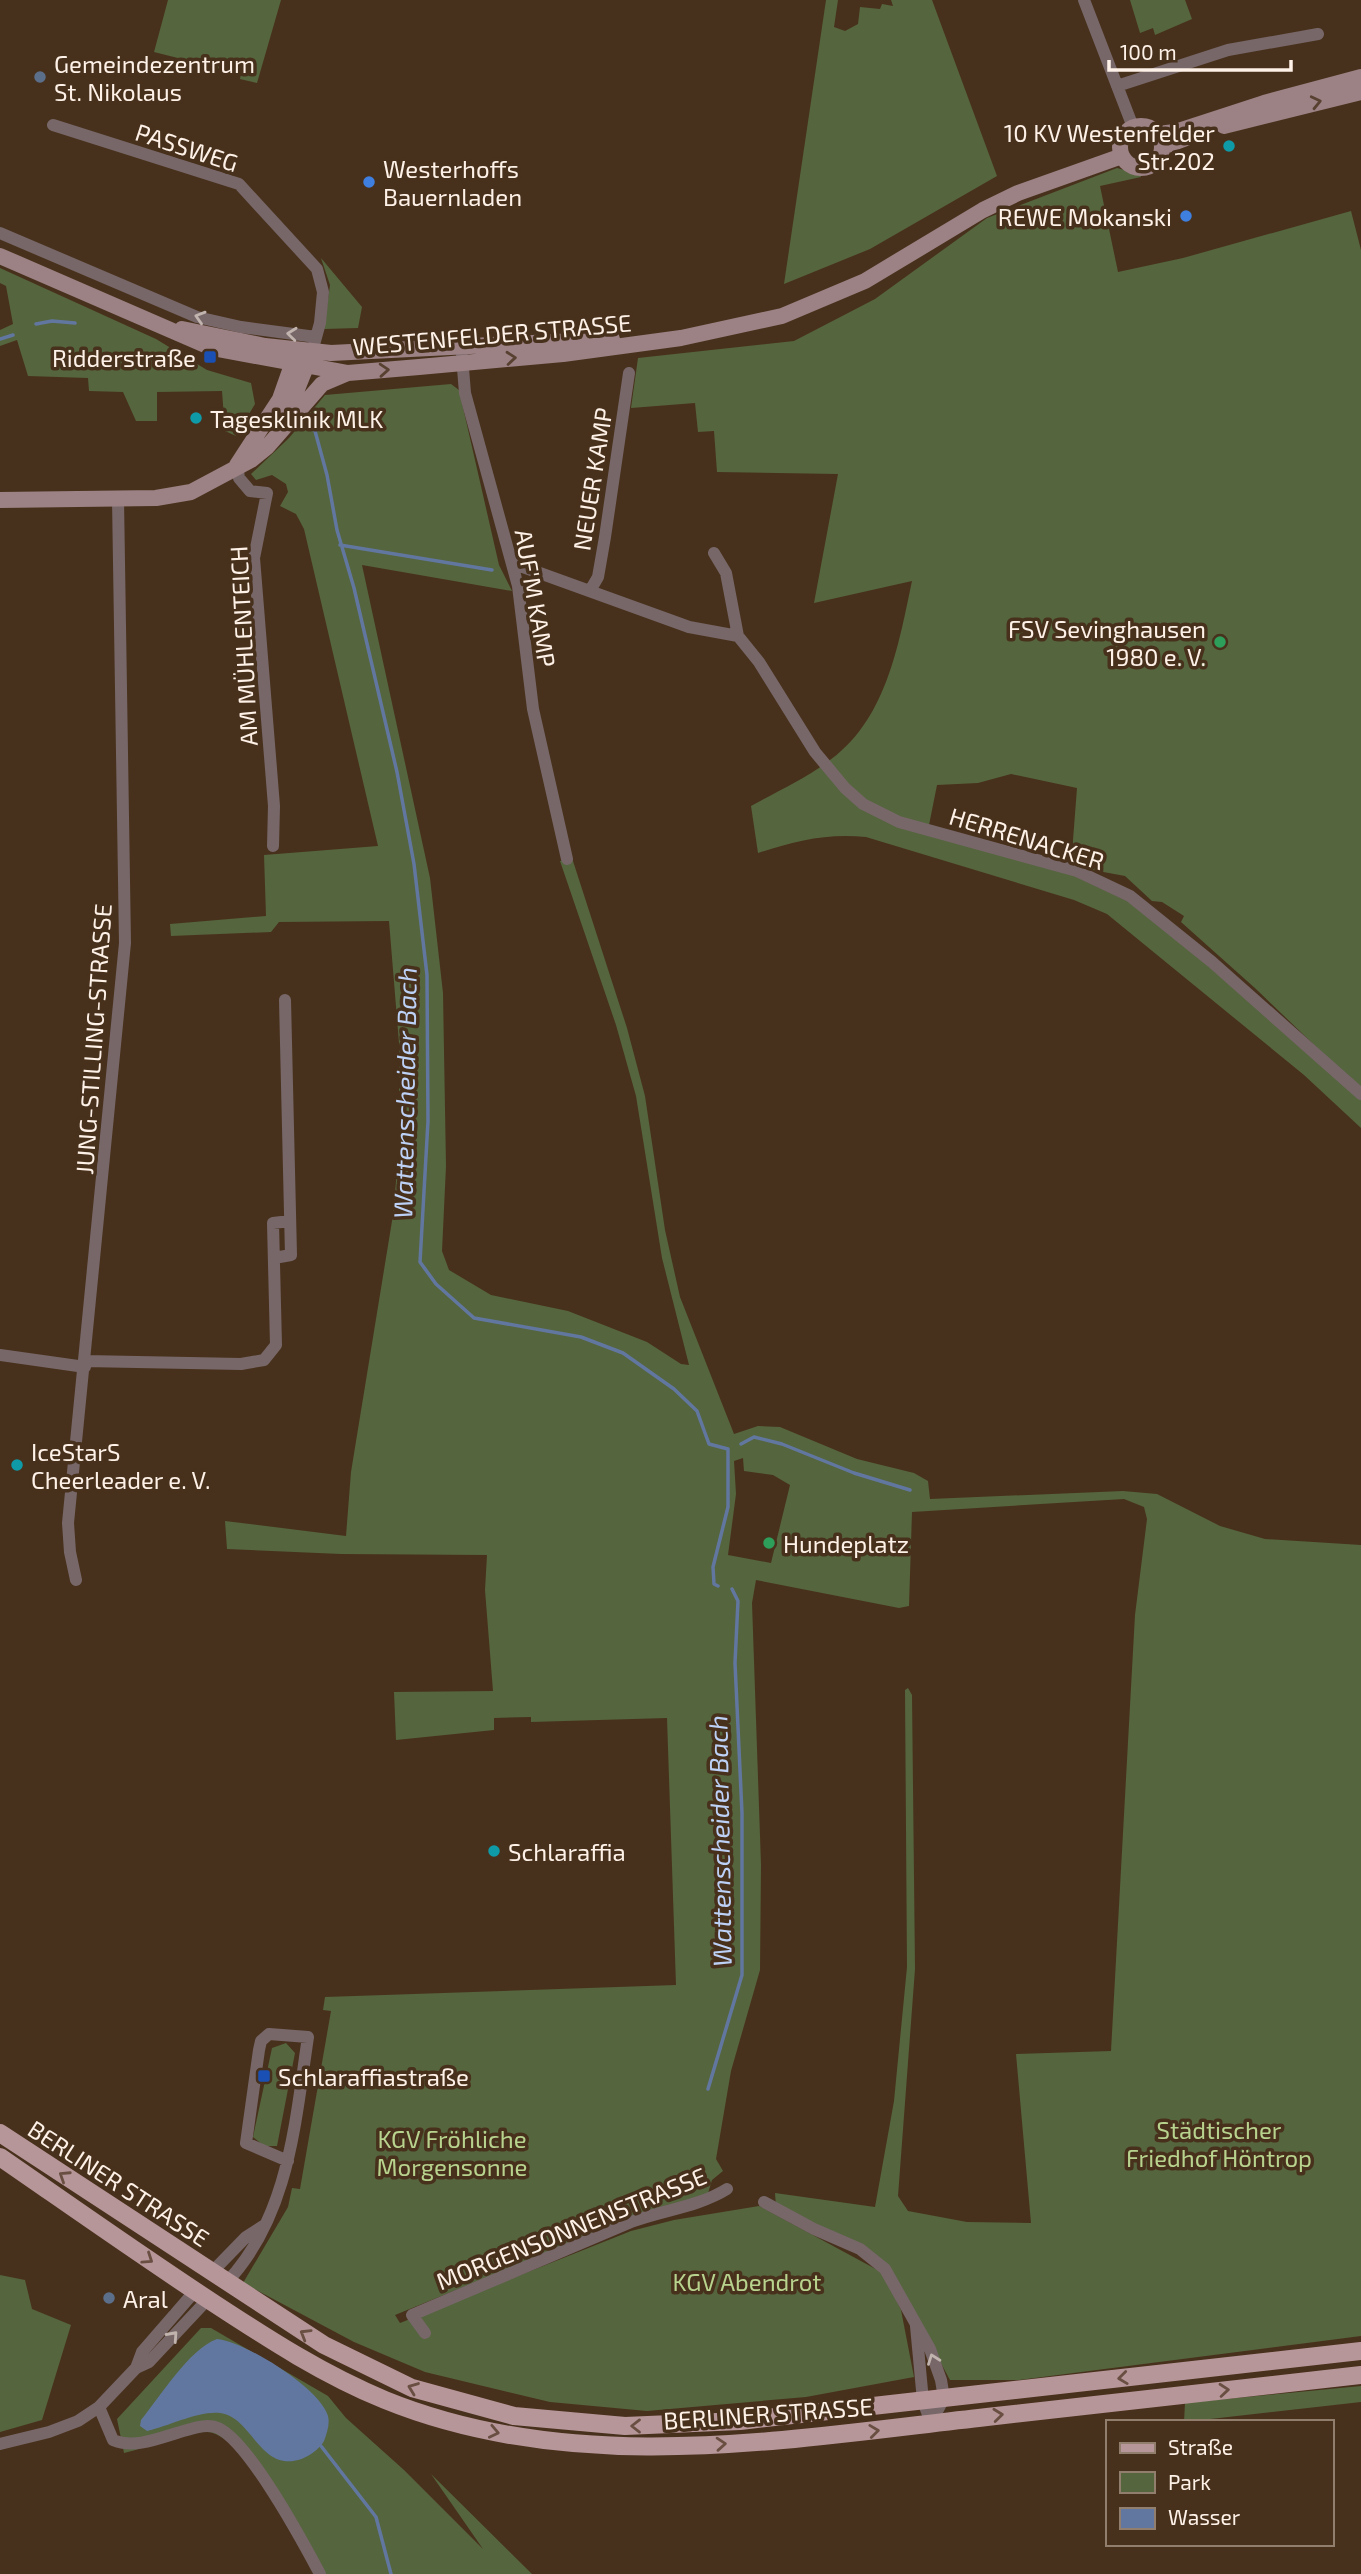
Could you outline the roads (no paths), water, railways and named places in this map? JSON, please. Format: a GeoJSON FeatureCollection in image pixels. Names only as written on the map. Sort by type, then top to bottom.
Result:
{"type":"FeatureCollection","features":[{"type":"Feature","properties":{"kind":"main road","name":"BERLINER STRASSE"},"geometry":{"type":"LineString","coordinates":[[0,2133],[218,2278],[364,2367],[436,2396],[514,2416],[569,2423],[682,2425],[1361,2351]]}},
{"type":"Feature","properties":{"kind":"main road","name":"BERLINER STRASSE"},"geometry":{"type":"LineString","coordinates":[[0,2157],[292,2354],[350,2384],[416,2411],[513,2436],[572,2443],[691,2446],[869,2432],[1361,2375]]}},
{"type":"Feature","properties":{"kind":"main road","name":"BERLINER STRASSE"},"geometry":{"type":"LineString","coordinates":[[201,2295],[218,2278]]}},
{"type":"Feature","properties":{"kind":"street"},"geometry":{"type":"LineString","coordinates":[[1084,0],[1133,127]]}},
{"type":"Feature","properties":{"kind":"street"},"geometry":{"type":"LineString","coordinates":[[1117,86],[1228,50],[1318,34]]}},
{"type":"Feature","properties":{"kind":"street"},"geometry":{"type":"LineString","coordinates":[[1160,141],[1175,132],[1264,103],[1361,76]]}},
{"type":"Feature","properties":{"kind":"street"},"geometry":{"type":"LineString","coordinates":[[1160,141],[1361,92]]}},
{"type":"Feature","properties":{"kind":"street","name":"PASSWEG"},"geometry":{"type":"LineString","coordinates":[[53,125],[239,184],[317,269],[323,292],[307,355]]}},
{"type":"Feature","properties":{"kind":"street"},"geometry":{"type":"LineString","coordinates":[[1133,127],[1147,127],[1160,141],[1158,159],[1147,167],[1135,167],[1122,156],[1122,138],[1133,127]]}},
{"type":"Feature","properties":{"kind":"street","name":"WESTENFELDER STRASSE"},"geometry":{"type":"LineString","coordinates":[[169,327],[307,355],[348,373],[562,339],[681,338],[752,325],[838,295],[983,210],[1018,193],[1122,156]]}},
{"type":"Feature","properties":{"kind":"street"},"geometry":{"type":"LineString","coordinates":[[0,233],[197,317],[241,327],[307,355]]}},
{"type":"Feature","properties":{"kind":"street","name":"WESTENFELDER STRASSE"},"geometry":{"type":"LineString","coordinates":[[0,256],[169,327],[212,348],[307,355],[462,355]]}},
{"type":"Feature","properties":{"kind":"street"},"geometry":{"type":"LineString","coordinates":[[283,428],[307,355]]}},
{"type":"Feature","properties":{"kind":"street"},"geometry":{"type":"LineString","coordinates":[[237,465],[307,355]]}},
{"type":"Feature","properties":{"kind":"street","name":"AUF'M KAMP"},"geometry":{"type":"LineString","coordinates":[[462,355],[465,393],[512,563],[533,709],[567,859]]}},
{"type":"Feature","properties":{"kind":"street"},"geometry":{"type":"LineString","coordinates":[[0,500],[156,498],[188,492],[207,485],[237,465],[251,460],[322,384],[348,373]]}},
{"type":"Feature","properties":{"kind":"street","name":"NEUER KAMP"},"geometry":{"type":"LineString","coordinates":[[592,589],[598,578],[629,373]]}},
{"type":"Feature","properties":{"kind":"street","name":"AM MÜHLENTEICH"},"geometry":{"type":"LineString","coordinates":[[237,465],[239,478],[250,491],[267,493],[254,558],[274,806],[273,846]]}},
{"type":"Feature","properties":{"kind":"street","name":"JUNG-STILLING-STRASSE"},"geometry":{"type":"LineString","coordinates":[[76,1580],[69,1552],[68,1523],[125,943],[118,499]]}},
{"type":"Feature","properties":{"kind":"street","name":"HERRENACKER"},"geometry":{"type":"LineString","coordinates":[[714,552],[726,573],[738,636],[759,662],[815,752],[845,788],[863,804],[899,822],[1077,871],[1130,895],[1212,962],[1361,1094]]}},
{"type":"Feature","properties":{"kind":"street"},"geometry":{"type":"LineString","coordinates":[[512,563],[592,589],[689,627],[738,636]]}},
{"type":"Feature","properties":{"kind":"street"},"geometry":{"type":"LineString","coordinates":[[0,1355],[85,1364],[241,1364],[264,1360],[276,1345],[274,1258],[291,1255],[285,1000]]}},
{"type":"Feature","properties":{"kind":"street"},"geometry":{"type":"LineString","coordinates":[[218,2278],[257,2245],[277,2200],[288,2161],[309,2037],[269,2034],[261,2041],[259,2050],[246,2143],[288,2161]]}},
{"type":"Feature","properties":{"kind":"street","name":"MORGENSONNENSTRASSE"},"geometry":{"type":"LineString","coordinates":[[425,2333],[412,2315],[631,2222],[708,2201],[727,2189]]}},
{"type":"Feature","properties":{"kind":"street"},"geometry":{"type":"LineString","coordinates":[[764,2202],[814,2229],[860,2249],[885,2269],[930,2349],[944,2398],[931,2423]]}},
{"type":"Feature","properties":{"kind":"street"},"geometry":{"type":"LineString","coordinates":[[218,2278],[247,2237],[263,2227]]}},
{"type":"Feature","properties":{"kind":"street"},"geometry":{"type":"LineString","coordinates":[[0,2444],[49,2432],[78,2421],[99,2407],[136,2368],[142,2352],[201,2295]]}},
{"type":"Feature","properties":{"kind":"street"},"geometry":{"type":"LineString","coordinates":[[915,2322],[923,2400],[931,2423]]}},
{"type":"Feature","properties":{"kind":"street"},"geometry":{"type":"LineString","coordinates":[[99,2407],[113,2440],[123,2444],[136,2444],[201,2426],[212,2426],[225,2432],[260,2474],[320,2574]]}},
{"type":"Feature","properties":{"kind":"water"},"geometry":{"type":"Polygon","coordinates":[[[217,2339],[262,2357],[311,2392],[329,2419],[324,2441],[316,2450],[298,2460],[285,2461],[274,2457],[265,2451],[240,2423],[220,2413],[193,2416],[147,2431],[140,2426],[141,2420],[186,2363],[206,2344],[217,2339]]]}},
{"type":"Feature","properties":{"kind":"waterway"},"geometry":{"type":"LineString","coordinates":[[36,324],[52,321],[75,323]]}},
{"type":"Feature","properties":{"kind":"waterway"},"geometry":{"type":"LineString","coordinates":[[0,339],[13,335]]}},
{"type":"Feature","properties":{"kind":"waterway","name":"Wattenscheider Bach"},"geometry":{"type":"LineString","coordinates":[[302,420],[315,431],[327,475],[337,530],[354,588],[397,772],[414,864],[427,975],[428,1121],[420,1262],[436,1284],[474,1318],[581,1337],[623,1353],[674,1389],[697,1411],[709,1444],[728,1449],[728,1507],[713,1567],[714,1584],[718,1586]]}},
{"type":"Feature","properties":{"kind":"waterway"},"geometry":{"type":"LineString","coordinates":[[340,545],[492,570]]}},
{"type":"Feature","properties":{"kind":"waterway"},"geometry":{"type":"LineString","coordinates":[[741,1444],[754,1437],[782,1444],[854,1473],[910,1490]]}},
{"type":"Feature","properties":{"kind":"waterway","name":"Wattenscheider Bach"},"geometry":{"type":"LineString","coordinates":[[708,2089],[742,1975],[742,1813],[735,1663],[738,1601],[732,1589]]}},
{"type":"Feature","properties":{"kind":"waterway"},"geometry":{"type":"LineString","coordinates":[[321,2446],[376,2517],[391,2574]]}},
{"type":"Feature","properties":{"kind":"place","name":"Gemeindezentrum St. Nikolaus"},"geometry":{"type":"Point","coordinates":[40,77]}},
{"type":"Feature","properties":{"kind":"place","name":"10 KV Westenfelder Str.202"},"geometry":{"type":"Point","coordinates":[1229,146]}},
{"type":"Feature","properties":{"kind":"place","name":"Westerhoffs Bauernladen"},"geometry":{"type":"Point","coordinates":[369,182]}},
{"type":"Feature","properties":{"kind":"place","name":"REWE Mokanski"},"geometry":{"type":"Point","coordinates":[1186,216]}},
{"type":"Feature","properties":{"kind":"place","name":"Ridderstraße"},"geometry":{"type":"Point","coordinates":[210,357]}},
{"type":"Feature","properties":{"kind":"place","name":"Tagesklinik MLK"},"geometry":{"type":"Point","coordinates":[196,418]}},
{"type":"Feature","properties":{"kind":"place","name":"FSV Sevinghausen 1980 e. V."},"geometry":{"type":"Point","coordinates":[1220,642]}},
{"type":"Feature","properties":{"kind":"place","name":"IceStarS Cheerleader e. V."},"geometry":{"type":"Point","coordinates":[17,1465]}},
{"type":"Feature","properties":{"kind":"place","name":"Hundeplatz"},"geometry":{"type":"Point","coordinates":[769,1543]}},
{"type":"Feature","properties":{"kind":"place","name":"Schlaraffia"},"geometry":{"type":"Point","coordinates":[494,1851]}},
{"type":"Feature","properties":{"kind":"place","name":"Schlaraffiastraße"},"geometry":{"type":"Point","coordinates":[264,2076]}},
{"type":"Feature","properties":{"kind":"place","name":"Aral"},"geometry":{"type":"Point","coordinates":[109,2298]}},
{"type":"Feature","properties":{"kind":"park label","name":"Städtischer Friedhof Höntrop"},"geometry":{"type":"Point","coordinates":[1219,2143]}},
{"type":"Feature","properties":{"kind":"park label","name":"KGV Fröhliche Morgensonne"},"geometry":{"type":"Point","coordinates":[452,2152]}},
{"type":"Feature","properties":{"kind":"park label","name":"KGV Abendrot"},"geometry":{"type":"Point","coordinates":[747,2281]}}]}
